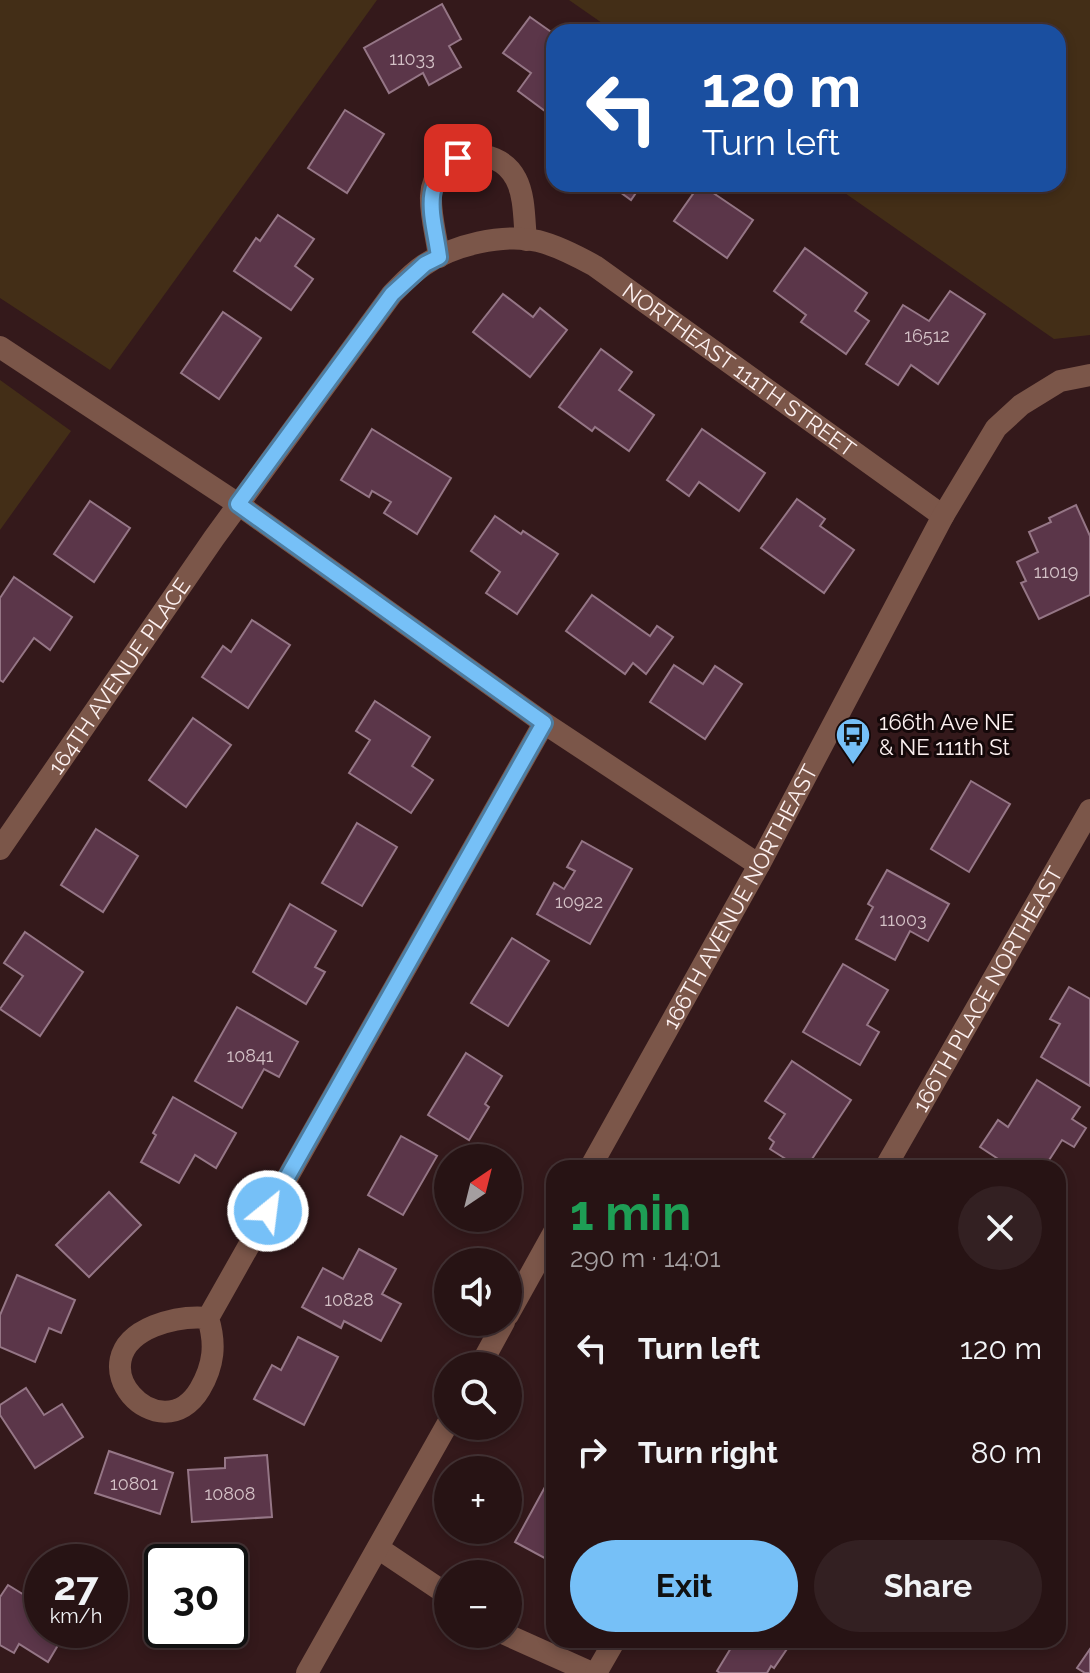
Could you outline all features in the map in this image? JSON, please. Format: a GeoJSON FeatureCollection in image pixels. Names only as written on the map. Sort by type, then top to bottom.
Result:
{"type":"FeatureCollection","features":[{"type":"Feature","properties":{"kind":"street"},"geometry":{"type":"LineString","coordinates":[[439,257],[431,197],[433,184],[447,164],[470,154],[496,159],[516,178],[521,191],[526,240]]}},
{"type":"Feature","properties":{"kind":"street","name":"NORTHEAST 111TH STREET"},"geometry":{"type":"LineString","coordinates":[[439,257],[477,243],[526,240],[568,252],[595,266],[943,516]]}},
{"type":"Feature","properties":{"kind":"street","name":"164TH AVENUE PLACE"},"geometry":{"type":"LineString","coordinates":[[0,849],[238,504],[392,294],[425,264],[439,257]]}},
{"type":"Feature","properties":{"kind":"street"},"geometry":{"type":"LineString","coordinates":[[0,347],[238,504],[544,723],[759,865]]}},
{"type":"Feature","properties":{"kind":"street","name":"166TH AVENUE NORTHEAST"},"geometry":{"type":"LineString","coordinates":[[594,1160],[759,865],[943,516],[996,428],[1021,405],[1060,381],[1090,375]]}},
{"type":"Feature","properties":{"kind":"street"},"geometry":{"type":"LineString","coordinates":[[208,1318],[183,1317],[166,1321],[139,1333],[129,1342],[120,1366],[126,1391],[134,1401],[159,1412],[185,1406],[195,1397],[212,1363],[212,1332],[208,1318],[544,723]]}},
{"type":"Feature","properties":{"kind":"street","name":"166TH PLACE NORTHEAST"},"geometry":{"type":"LineString","coordinates":[[890,1160],[1090,810]]}},
{"type":"Feature","properties":{"kind":"street"},"geometry":{"type":"LineString","coordinates":[[522,1290],[546,1246]]}},
{"type":"Feature","properties":{"kind":"street"},"geometry":{"type":"LineString","coordinates":[[307,1673],[438,1440]]}},
{"type":"Feature","properties":{"kind":"street"},"geometry":{"type":"LineString","coordinates":[[378,1548],[434,1586]]}},
{"type":"Feature","properties":{"kind":"street"},"geometry":{"type":"LineString","coordinates":[[522,1641],[594,1673],[610,1648]]}},
{"type":"Feature","properties":{"kind":"shaded area"},"geometry":{"type":"Polygon","coordinates":[[[0,0],[377,0],[110,370],[0,298],[0,0]]]}},
{"type":"Feature","properties":{"kind":"shaded area"},"geometry":{"type":"Polygon","coordinates":[[[569,0],[1090,0],[1090,335],[1054,339],[843,192],[1066,192],[1066,24],[604,24],[569,0]]]}},
{"type":"Feature","properties":{"kind":"shaded area"},"geometry":{"type":"Polygon","coordinates":[[[0,380],[71,431],[0,530],[0,380]]]}},
{"type":"Feature","properties":{"kind":"building"},"geometry":{"type":"Polygon","coordinates":[[[442,4],[461,39],[449,46],[461,67],[429,85],[423,73],[389,93],[364,48],[442,4]]]}},
{"type":"Feature","properties":{"kind":"building"},"geometry":{"type":"Polygon","coordinates":[[[530,17],[546,28],[546,112],[518,91],[531,73],[503,53],[530,17]]]}},
{"type":"Feature","properties":{"kind":"building"},"geometry":{"type":"Polygon","coordinates":[[[345,110],[384,134],[347,193],[308,168],[345,110]]]}},
{"type":"Feature","properties":{"kind":"building"},"geometry":{"type":"Polygon","coordinates":[[[620,192],[636,192],[631,200],[620,192]]]}},
{"type":"Feature","properties":{"kind":"building"},"geometry":{"type":"Polygon","coordinates":[[[694,192],[712,192],[753,220],[727,258],[674,221],[694,192]]]}},
{"type":"Feature","properties":{"kind":"building"},"geometry":{"type":"Polygon","coordinates":[[[278,215],[314,239],[295,266],[313,279],[291,310],[234,271],[256,238],[260,241],[278,215]]]}},
{"type":"Feature","properties":{"kind":"building"},"geometry":{"type":"Polygon","coordinates":[[[805,248],[867,293],[855,311],[869,321],[846,354],[801,322],[806,315],[774,291],[805,248]]]}},
{"type":"Feature","properties":{"kind":"building"},"geometry":{"type":"Polygon","coordinates":[[[950,291],[985,314],[938,384],[911,365],[898,385],[866,364],[903,305],[929,321],[950,291]]]}},
{"type":"Feature","properties":{"kind":"building"},"geometry":{"type":"Polygon","coordinates":[[[503,294],[533,317],[540,308],[567,330],[530,377],[473,332],[503,294]]]}},
{"type":"Feature","properties":{"kind":"building"},"geometry":{"type":"Polygon","coordinates":[[[223,312],[261,338],[219,399],[181,373],[223,312]]]}},
{"type":"Feature","properties":{"kind":"building"},"geometry":{"type":"Polygon","coordinates":[[[601,349],[632,372],[619,390],[654,415],[629,451],[595,427],[592,431],[559,407],[601,349]]]}},
{"type":"Feature","properties":{"kind":"building"},"geometry":{"type":"Polygon","coordinates":[[[372,429],[451,478],[417,534],[384,513],[391,502],[372,491],[369,497],[341,480],[372,429]]]}},
{"type":"Feature","properties":{"kind":"building"},"geometry":{"type":"Polygon","coordinates":[[[702,429],[765,473],[739,511],[699,482],[689,496],[667,480],[702,429]]]}},
{"type":"Feature","properties":{"kind":"building"},"geometry":{"type":"Polygon","coordinates":[[[797,499],[825,519],[820,526],[854,550],[824,593],[761,548],[797,499]]]}},
{"type":"Feature","properties":{"kind":"building"},"geometry":{"type":"Polygon","coordinates":[[[90,501],[130,528],[94,582],[54,554],[90,501]]]}},
{"type":"Feature","properties":{"kind":"building"},"geometry":{"type":"Polygon","coordinates":[[[1076,505],[1090,536],[1090,595],[1039,619],[1021,583],[1026,581],[1017,562],[1038,552],[1029,532],[1076,505]]]}},
{"type":"Feature","properties":{"kind":"building"},"geometry":{"type":"Polygon","coordinates":[[[495,516],[558,554],[517,614],[486,593],[500,572],[471,551],[495,516]]]}},
{"type":"Feature","properties":{"kind":"building"},"geometry":{"type":"Polygon","coordinates":[[[14,577],[72,617],[50,650],[34,638],[3,682],[0,680],[0,598],[14,577]]]}},
{"type":"Feature","properties":{"kind":"building"},"geometry":{"type":"Polygon","coordinates":[[[592,595],[650,636],[657,626],[673,637],[646,674],[633,663],[625,674],[566,631],[592,595]]]}},
{"type":"Feature","properties":{"kind":"building"},"geometry":{"type":"Polygon","coordinates":[[[252,620],[290,645],[248,708],[202,677],[223,646],[231,652],[252,620]]]}},
{"type":"Feature","properties":{"kind":"building"},"geometry":{"type":"Polygon","coordinates":[[[674,665],[703,684],[715,666],[742,684],[705,739],[650,702],[674,665]]]}},
{"type":"Feature","properties":{"kind":"building"},"geometry":{"type":"Polygon","coordinates":[[[375,701],[430,737],[412,766],[433,780],[411,813],[349,773],[370,740],[356,731],[375,701]]]}},
{"type":"Feature","properties":{"kind":"building"},"geometry":{"type":"Polygon","coordinates":[[[193,718],[231,745],[186,807],[149,780],[193,718]]]}},
{"type":"Feature","properties":{"kind":"building"},"geometry":{"type":"Polygon","coordinates":[[[971,781],[1010,804],[969,872],[931,849],[971,781]]]}},
{"type":"Feature","properties":{"kind":"building"},"geometry":{"type":"Polygon","coordinates":[[[357,823],[397,847],[362,906],[322,883],[357,823]]]}},
{"type":"Feature","properties":{"kind":"building"},"geometry":{"type":"Polygon","coordinates":[[[96,829],[138,856],[103,912],[61,885],[96,829]]]}},
{"type":"Feature","properties":{"kind":"building"},"geometry":{"type":"Polygon","coordinates":[[[582,841],[632,869],[590,944],[537,914],[554,883],[564,889],[575,871],[567,867],[582,841]]]}},
{"type":"Feature","properties":{"kind":"building"},"geometry":{"type":"Polygon","coordinates":[[[887,870],[949,904],[928,941],[910,931],[895,960],[856,939],[873,907],[868,904],[887,870]]]}},
{"type":"Feature","properties":{"kind":"building"},"geometry":{"type":"Polygon","coordinates":[[[290,904],[336,931],[315,967],[325,972],[306,1004],[253,972],[290,904]]]}},
{"type":"Feature","properties":{"kind":"building"},"geometry":{"type":"Polygon","coordinates":[[[25,932],[83,972],[40,1036],[0,1009],[23,976],[4,963],[25,932]]]}},
{"type":"Feature","properties":{"kind":"building"},"geometry":{"type":"Polygon","coordinates":[[[512,938],[549,961],[508,1026],[471,1003],[512,938]]]}},
{"type":"Feature","properties":{"kind":"building"},"geometry":{"type":"Polygon","coordinates":[[[843,964],[888,990],[867,1025],[879,1032],[860,1065],[803,1032],[843,964]]]}},
{"type":"Feature","properties":{"kind":"building"},"geometry":{"type":"Polygon","coordinates":[[[1069,987],[1090,999],[1090,1086],[1041,1057],[1060,1024],[1050,1019],[1069,987]]]}},
{"type":"Feature","properties":{"kind":"building"},"geometry":{"type":"Polygon","coordinates":[[[237,1007],[298,1042],[279,1077],[264,1069],[242,1108],[195,1081],[237,1007]]]}},
{"type":"Feature","properties":{"kind":"building"},"geometry":{"type":"Polygon","coordinates":[[[466,1053],[502,1076],[485,1104],[489,1107],[469,1140],[428,1115],[466,1053]]]}},
{"type":"Feature","properties":{"kind":"building"},"geometry":{"type":"Polygon","coordinates":[[[792,1061],[851,1100],[811,1160],[787,1160],[770,1149],[774,1142],[769,1138],[785,1114],[765,1101],[792,1061]]]}},
{"type":"Feature","properties":{"kind":"building"},"geometry":{"type":"Polygon","coordinates":[[[1037,1080],[1080,1107],[1072,1119],[1086,1128],[1074,1147],[1062,1140],[1049,1160],[1000,1160],[980,1147],[998,1120],[1008,1127],[1037,1080]]]}},
{"type":"Feature","properties":{"kind":"building"},"geometry":{"type":"Polygon","coordinates":[[[173,1097],[236,1133],[216,1168],[195,1155],[179,1183],[141,1162],[173,1097]]]}},
{"type":"Feature","properties":{"kind":"building"},"geometry":{"type":"Polygon","coordinates":[[[401,1136],[434,1154],[434,1161],[403,1215],[368,1195],[401,1136]]]}},
{"type":"Feature","properties":{"kind":"building"},"geometry":{"type":"Polygon","coordinates":[[[109,1192],[141,1225],[89,1277],[56,1245],[109,1192]]]}},
{"type":"Feature","properties":{"kind":"building"},"geometry":{"type":"Polygon","coordinates":[[[359,1249],[396,1269],[382,1294],[401,1304],[381,1341],[344,1321],[341,1328],[302,1307],[323,1268],[343,1279],[359,1249]]]}},
{"type":"Feature","properties":{"kind":"building"},"geometry":{"type":"Polygon","coordinates":[[[17,1275],[75,1300],[61,1333],[49,1328],[35,1362],[0,1347],[0,1315],[17,1275]]]}},
{"type":"Feature","properties":{"kind":"building"},"geometry":{"type":"Polygon","coordinates":[[[298,1337],[338,1357],[304,1425],[254,1399],[272,1365],[281,1370],[298,1337]]]}},
{"type":"Feature","properties":{"kind":"building"},"geometry":{"type":"Polygon","coordinates":[[[26,1388],[44,1415],[62,1404],[83,1437],[35,1468],[0,1415],[0,1405],[26,1388]]]}},
{"type":"Feature","properties":{"kind":"building"},"geometry":{"type":"Polygon","coordinates":[[[109,1451],[173,1473],[160,1514],[95,1493],[109,1451]]]}},
{"type":"Feature","properties":{"kind":"building"},"geometry":{"type":"Polygon","coordinates":[[[267,1455],[272,1517],[192,1522],[188,1470],[225,1468],[225,1458],[267,1455]]]}},
{"type":"Feature","properties":{"kind":"building"},"geometry":{"type":"Polygon","coordinates":[[[546,1485],[546,1559],[519,1544],[522,1544],[522,1529],[546,1485]]]}},
{"type":"Feature","properties":{"kind":"building"},"geometry":{"type":"Polygon","coordinates":[[[8,1585],[24,1595],[24,1647],[19,1644],[14,1653],[0,1645],[0,1597],[8,1585]]]}},
{"type":"Feature","properties":{"kind":"building"},"geometry":{"type":"Polygon","coordinates":[[[25,1648],[56,1648],[48,1662],[25,1648]]]}},
{"type":"Feature","properties":{"kind":"building"},"geometry":{"type":"Polygon","coordinates":[[[731,1648],[788,1648],[767,1673],[717,1671],[731,1648]]]}},
{"type":"Feature","properties":{"kind":"building"},"geometry":{"type":"Polygon","coordinates":[[[1090,1649],[1090,1673],[1085,1673],[1077,1668],[1090,1649]]]}},
{"type":"Feature","properties":{"kind":"place","name":"166th Ave NE & NE 111th St"},"geometry":{"type":"Point","coordinates":[853,766]}},
{"type":"Feature","properties":{"kind":"route"},"geometry":{"type":"LineString","coordinates":[[268,1211],[544,723],[238,504],[392,294],[408,277],[439,257],[431,197],[433,184],[447,164],[458,158]]}}]}
